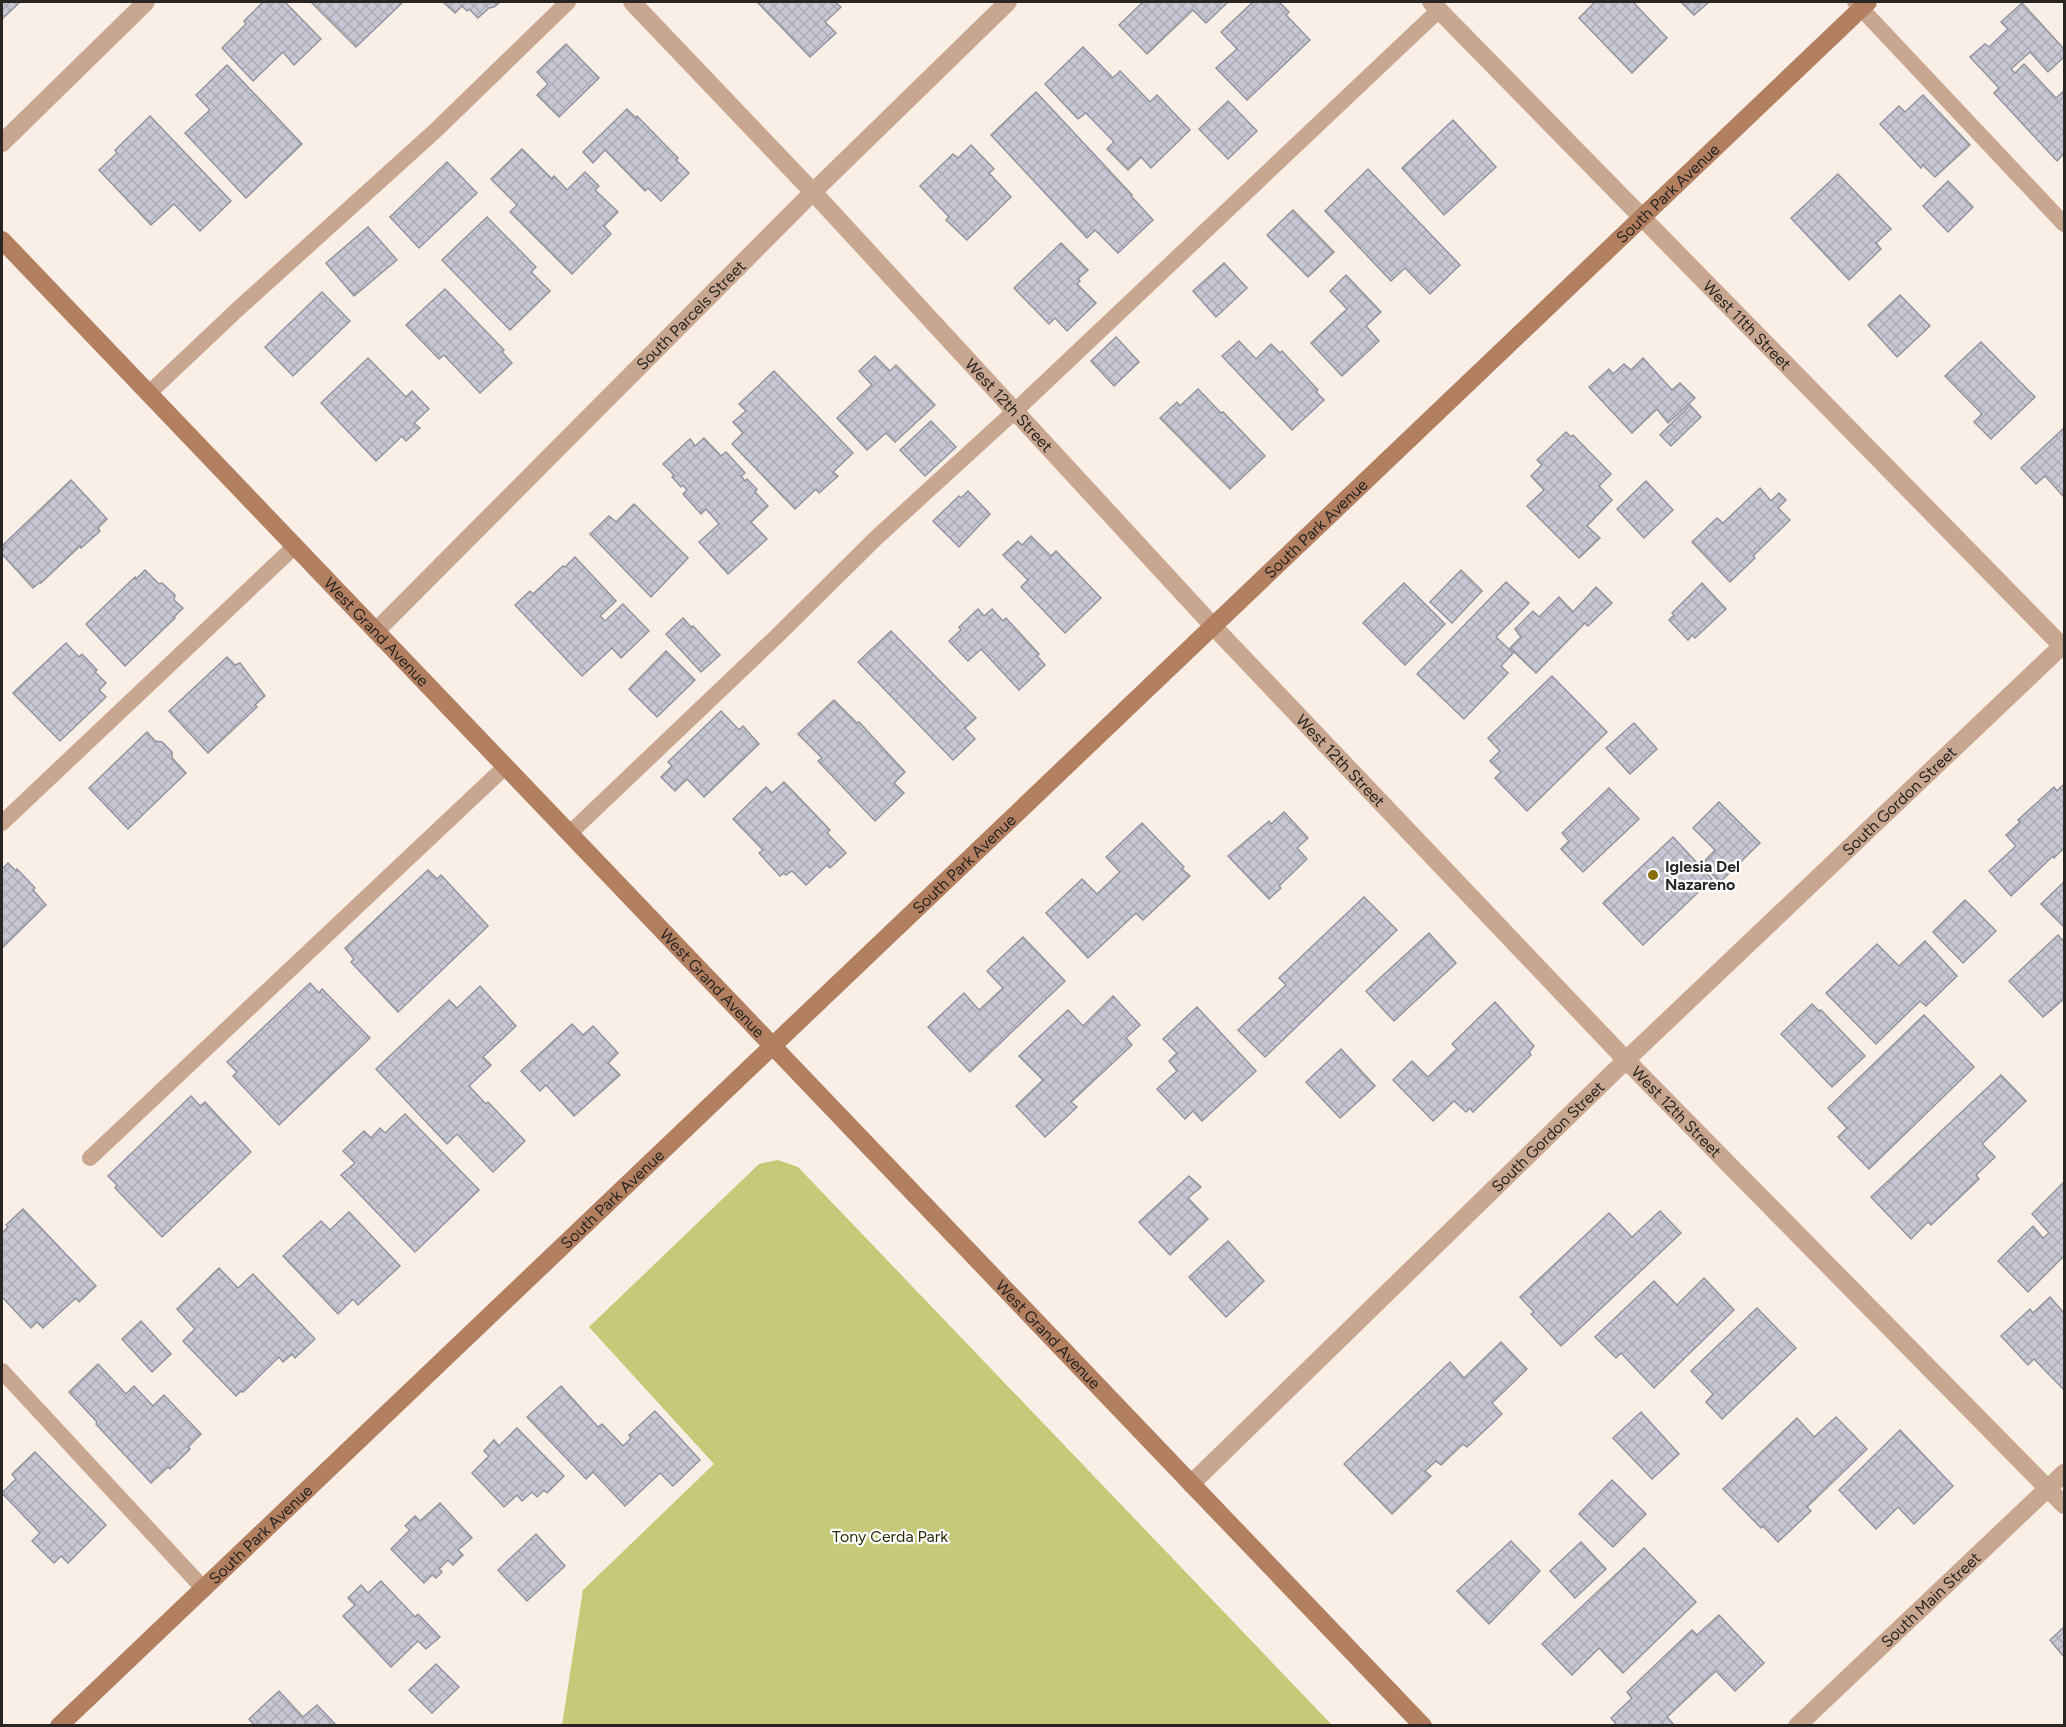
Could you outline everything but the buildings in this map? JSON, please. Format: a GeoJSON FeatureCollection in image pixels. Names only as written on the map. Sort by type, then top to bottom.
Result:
{"type":"FeatureCollection","features":[{"type":"Feature","properties":{"kind":"street"},"geometry":{"type":"LineString","coordinates":[[2,143],[146,2]]}},
{"type":"Feature","properties":{"kind":"street","name":"West 12th Street"},"geometry":{"type":"LineString","coordinates":[[633,2],[813,192],[1213,626],[1626,1060],[2064,1506]]}},
{"type":"Feature","properties":{"kind":"street","name":"South Parcels Street"},"geometry":{"type":"LineString","coordinates":[[376,631],[813,192],[1008,2]]}},
{"type":"Feature","properties":{"kind":"street","name":"South Park Avenue"},"geometry":{"type":"LineString","coordinates":[[59,1725],[1641,218],[1861,4]]}},
{"type":"Feature","properties":{"kind":"street","name":"West 11th Street"},"geometry":{"type":"LineString","coordinates":[[1435,6],[2064,646]]}},
{"type":"Feature","properties":{"kind":"street","name":"West Grand Avenue"},"geometry":{"type":"LineString","coordinates":[[2,240],[294,548],[506,766],[1423,1725]]}},
{"type":"Feature","properties":{"kind":"street","name":"South Gordon Street"},"geometry":{"type":"LineString","coordinates":[[1191,1484],[1626,1060],[2064,646]]}},
{"type":"Feature","properties":{"kind":"street","name":"South Main Street"},"geometry":{"type":"LineString","coordinates":[[1797,1725],[2064,1473]]}},
{"type":"Feature","properties":{"kind":"lane"},"geometry":{"type":"LineString","coordinates":[[148,394],[238,309],[435,131],[568,2]]}},
{"type":"Feature","properties":{"kind":"lane"},"geometry":{"type":"LineString","coordinates":[[1861,4],[2064,224]]}},
{"type":"Feature","properties":{"kind":"lane"},"geometry":{"type":"LineString","coordinates":[[570,833],[777,636],[876,538],[1014,411],[1435,6]]}},
{"type":"Feature","properties":{"kind":"lane"},"geometry":{"type":"LineString","coordinates":[[2,823],[294,548]]}},
{"type":"Feature","properties":{"kind":"lane"},"geometry":{"type":"LineString","coordinates":[[90,1158],[506,766]]}},
{"type":"Feature","properties":{"kind":"lane"},"geometry":{"type":"LineString","coordinates":[[2,1371],[203,1588]]}},
{"type":"Feature","properties":{"kind":"green space","name":"Tony Cerda Park"},"geometry":{"type":"Polygon","coordinates":[[[778,1160],[798,1167],[1332,1725],[562,1725],[583,1590],[714,1464],[589,1327],[759,1164],[778,1160]]]}},
{"type":"Feature","properties":{"kind":"place","name":"Iglesia Del Nazareno"},"geometry":{"type":"Point","coordinates":[1653,875]}}]}
